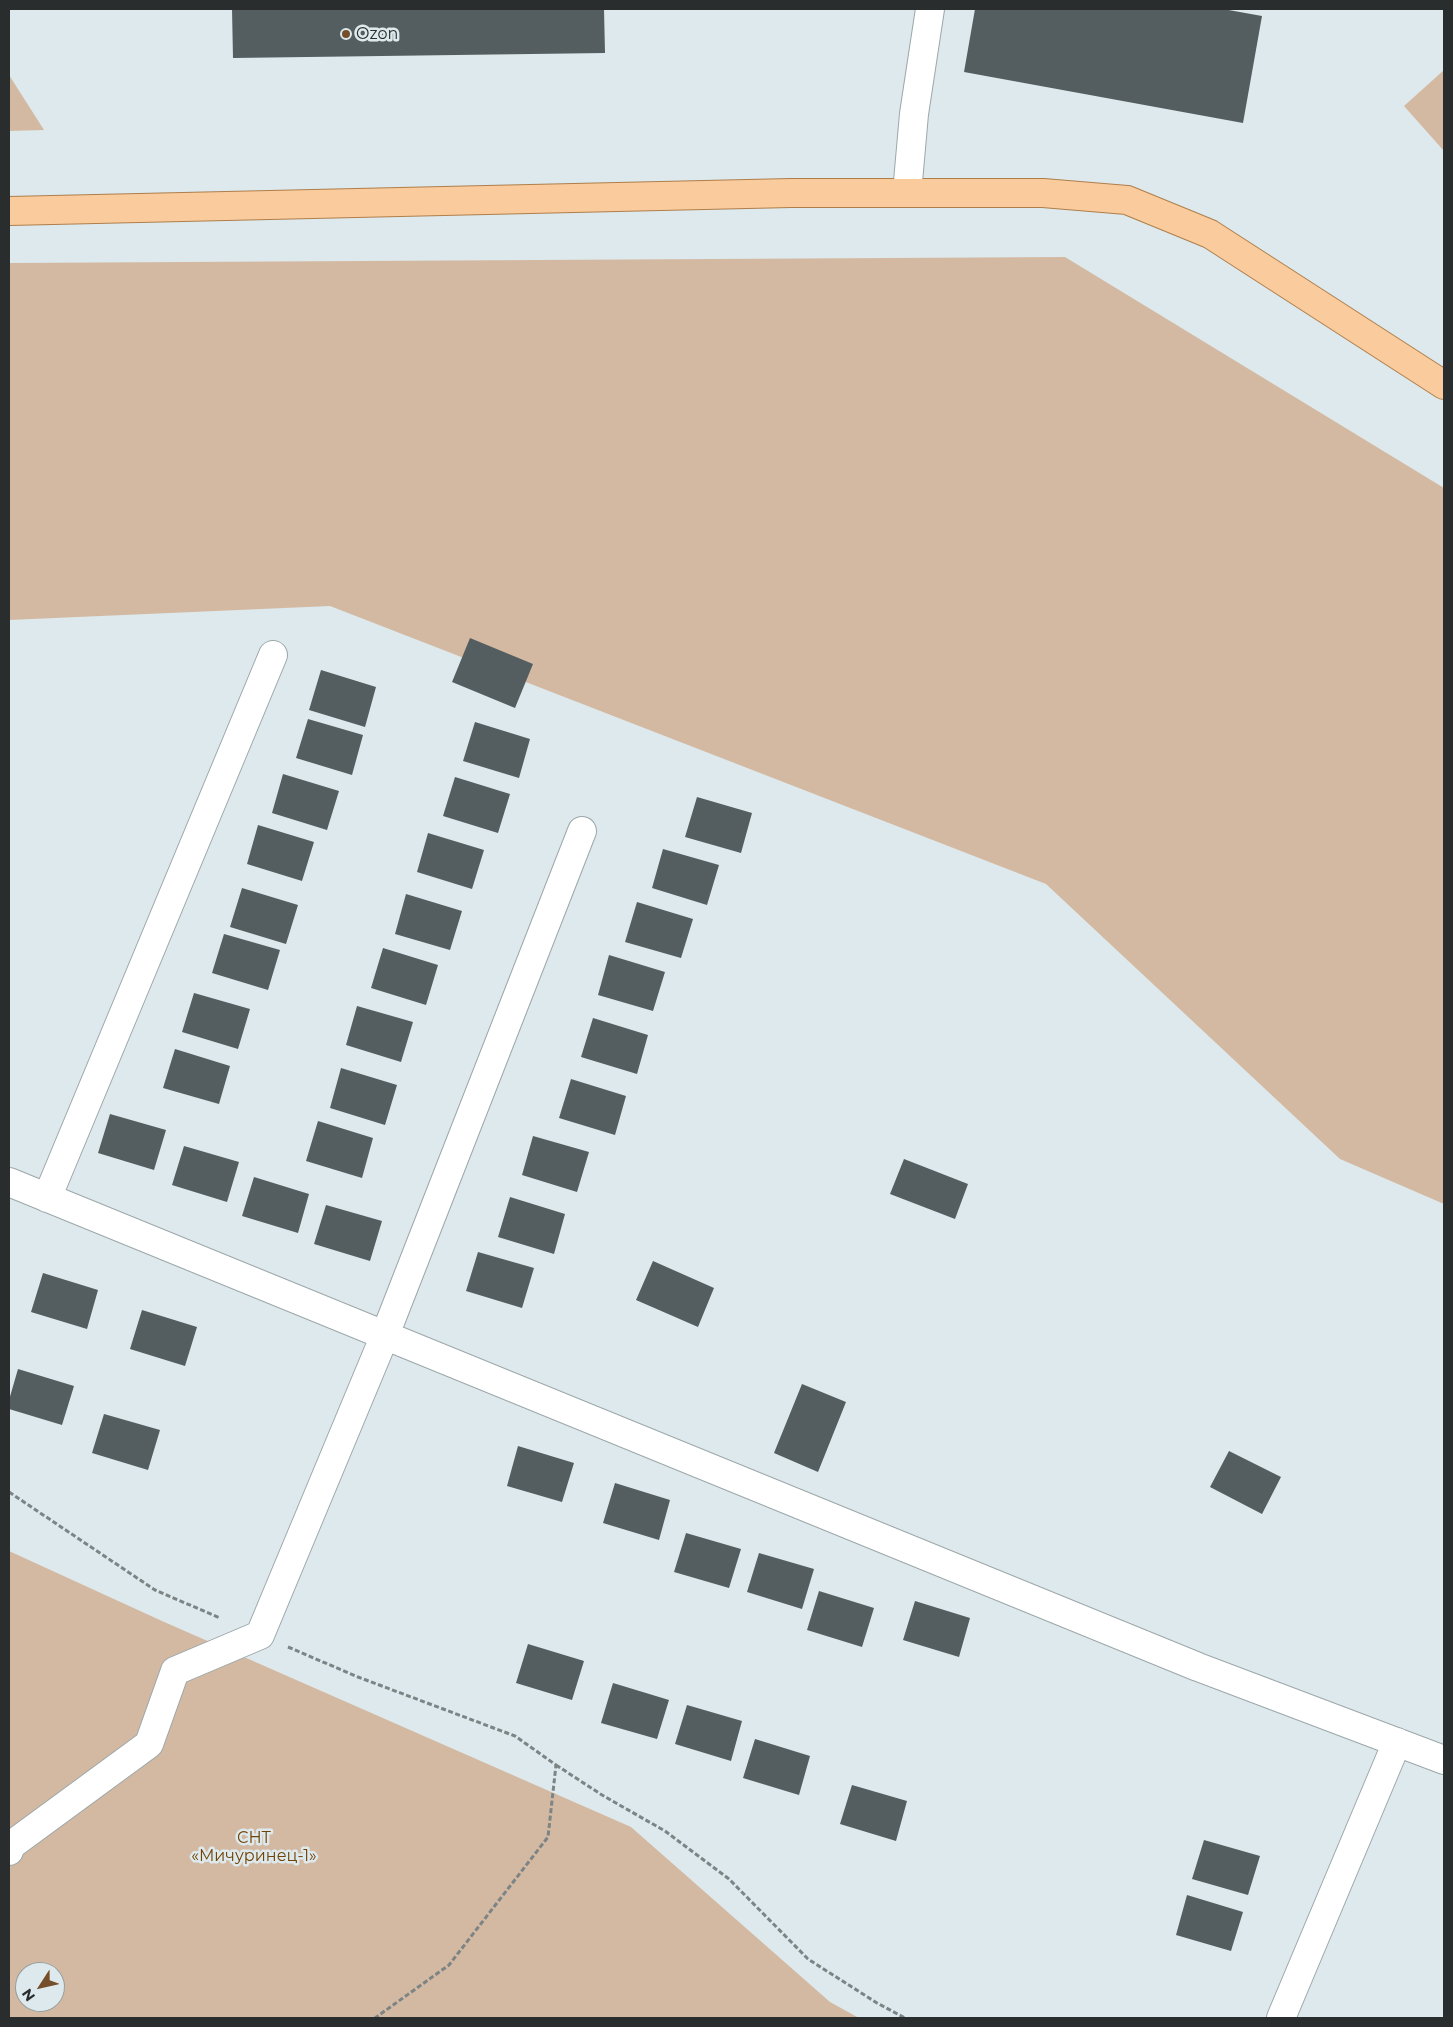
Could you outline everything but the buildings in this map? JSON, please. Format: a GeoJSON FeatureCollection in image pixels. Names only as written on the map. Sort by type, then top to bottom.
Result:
{"type":"FeatureCollection","features":[{"type":"Feature","properties":{"kind":"main road"},"geometry":{"type":"LineString","coordinates":[[9,211],[791,193],[1043,194],[1127,200],[1210,234],[1444,385]]}},
{"type":"Feature","properties":{"kind":"lane"},"geometry":{"type":"LineString","coordinates":[[907,193],[914,114],[930,9]]}},
{"type":"Feature","properties":{"kind":"lane"},"geometry":{"type":"LineString","coordinates":[[47,1198],[274,655]]}},
{"type":"Feature","properties":{"kind":"lane"},"geometry":{"type":"LineString","coordinates":[[9,1851],[10,1846],[149,1744],[175,1671],[260,1635],[385,1335],[582,831]]}},
{"type":"Feature","properties":{"kind":"lane"},"geometry":{"type":"LineString","coordinates":[[9,1182],[1198,1667],[1444,1760]]}},
{"type":"Feature","properties":{"kind":"lane"},"geometry":{"type":"LineString","coordinates":[[1281,2018],[1397,1742]]}},
{"type":"Feature","properties":{"kind":"path"},"geometry":{"type":"LineString","coordinates":[[9,1492],[155,1590],[358,1677],[515,1736],[602,1795],[665,1832],[729,1879],[808,1959],[877,2003],[905,2018]]}},
{"type":"Feature","properties":{"kind":"path"},"geometry":{"type":"LineString","coordinates":[[375,2018],[449,1965],[548,1837],[556,1765]]}},
{"type":"Feature","properties":{"kind":"green space"},"geometry":{"type":"Polygon","coordinates":[[[1444,70],[1444,151],[1404,106],[1444,70]]]}},
{"type":"Feature","properties":{"kind":"green space"},"geometry":{"type":"Polygon","coordinates":[[[9,75],[44,130],[9,131],[9,75]]]}},
{"type":"Feature","properties":{"kind":"green space"},"geometry":{"type":"Polygon","coordinates":[[[1065,257],[1444,488],[1444,1204],[1340,1159],[1046,884],[330,606],[9,620],[9,263],[1065,257]]]}},
{"type":"Feature","properties":{"kind":"green space","name":"СНТ «Мичуринец-1»"},"geometry":{"type":"Polygon","coordinates":[[[9,1551],[162,1621],[631,1827],[830,2002],[859,2018],[9,2018],[9,1551]]]}},
{"type":"Feature","properties":{"kind":"place","name":"Ozon"},"geometry":{"type":"Point","coordinates":[346,34]}}]}
